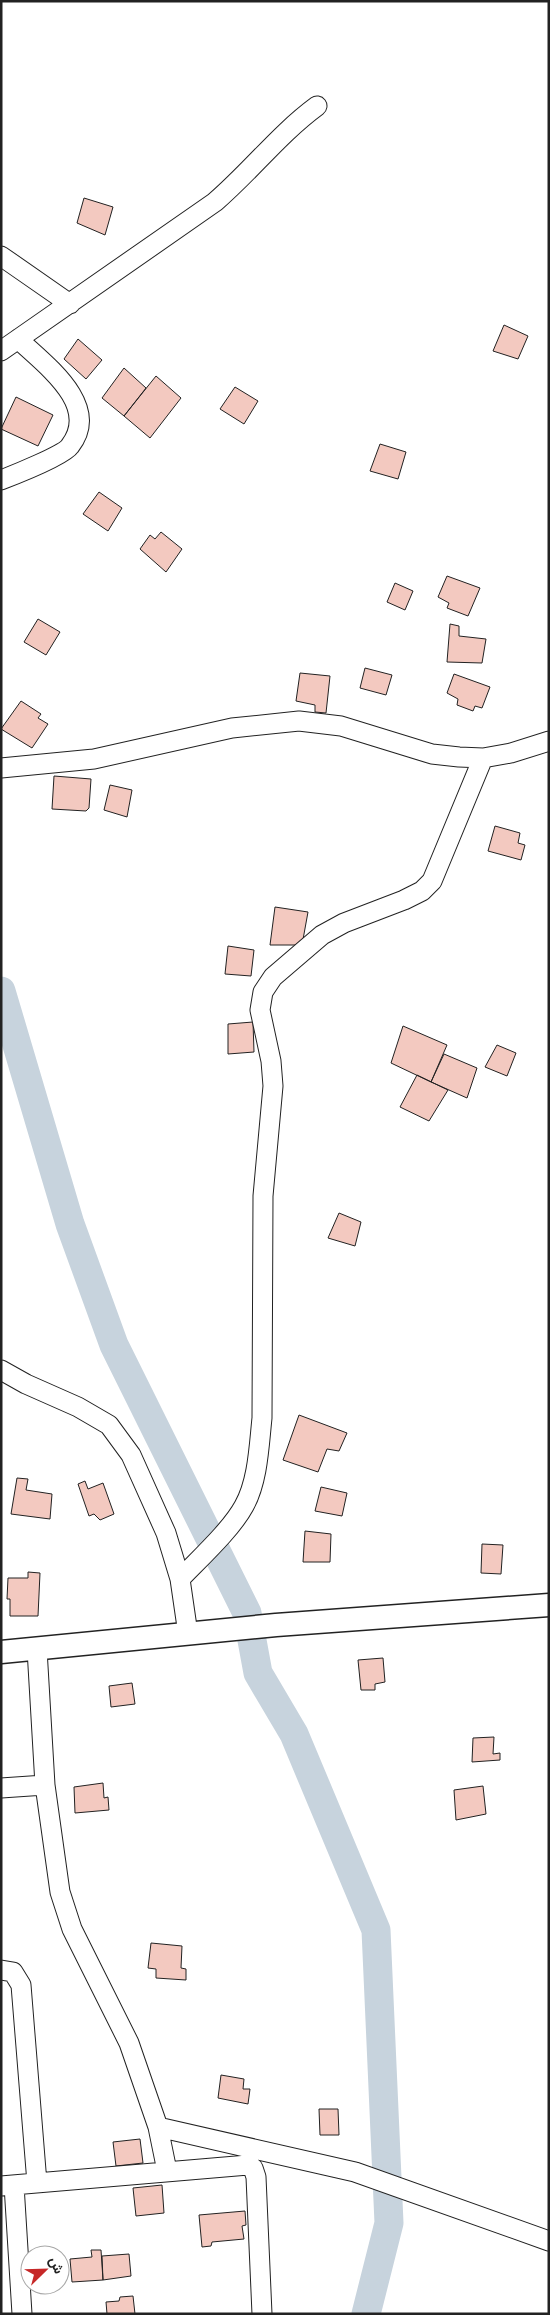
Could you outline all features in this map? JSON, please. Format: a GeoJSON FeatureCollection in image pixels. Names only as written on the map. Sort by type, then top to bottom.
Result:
{"type":"FeatureCollection","features":[{"type":"Feature","properties":{"kind":"main road"},"geometry":{"type":"LineString","coordinates":[[1,1652],[276,1625],[549,1605]]}},
{"type":"Feature","properties":{"kind":"street"},"geometry":{"type":"LineString","coordinates":[[1,351],[215,202],[236,184],[295,122],[317,106]]}},
{"type":"Feature","properties":{"kind":"street"},"geometry":{"type":"LineString","coordinates":[[1,256],[70,304]]}},
{"type":"Feature","properties":{"kind":"street"},"geometry":{"type":"LineString","coordinates":[[1,480],[28,469],[70,447],[78,430],[79,410],[68,386],[18,339]]}},
{"type":"Feature","properties":{"kind":"street"},"geometry":{"type":"LineString","coordinates":[[1,768],[94,759],[232,728],[299,721],[341,726],[432,754],[483,758],[511,753],[549,741]]}},
{"type":"Feature","properties":{"kind":"street"},"geometry":{"type":"LineString","coordinates":[[180,1579],[244,1506],[250,1491],[258,1454],[262,1409],[263,1196],[273,1086],[271,1061],[260,1010],[263,992],[273,977],[302,950],[322,935],[344,923],[404,900],[422,891],[432,881],[483,758]]}},
{"type":"Feature","properties":{"kind":"street"},"geometry":{"type":"LineString","coordinates":[[1,1370],[26,1384],[78,1407],[109,1425],[131,1455],[166,1534],[180,1579],[188,1634]]}},
{"type":"Feature","properties":{"kind":"street"},"geometry":{"type":"LineString","coordinates":[[36,1648],[45,1785],[60,1892],[72,1929],[129,2043],[158,2127],[166,2171]]}},
{"type":"Feature","properties":{"kind":"street"},"geometry":{"type":"LineString","coordinates":[[1,1788],[45,1785]]}},
{"type":"Feature","properties":{"kind":"street"},"geometry":{"type":"LineString","coordinates":[[1,1970],[13,1972],[21,1985],[37,2183]]}},
{"type":"Feature","properties":{"kind":"street"},"geometry":{"type":"LineString","coordinates":[[158,2127],[355,2172],[549,2241]]}},
{"type":"Feature","properties":{"kind":"street"},"geometry":{"type":"LineString","coordinates":[[22,2314],[8,2185],[239,2164],[248,2165],[253,2168],[256,2177],[262,2314]]}},
{"type":"Feature","properties":{"kind":"building"},"geometry":{"type":"Polygon","coordinates":[[[84,198],[113,207],[105,235],[77,223],[84,198]]]}},
{"type":"Feature","properties":{"kind":"building"},"geometry":{"type":"Polygon","coordinates":[[[504,325],[528,336],[518,359],[493,351],[504,325]]]}},
{"type":"Feature","properties":{"kind":"building"},"geometry":{"type":"Polygon","coordinates":[[[78,339],[102,360],[86,379],[64,359],[78,339]]]}},
{"type":"Feature","properties":{"kind":"building"},"geometry":{"type":"Polygon","coordinates":[[[124,368],[146,388],[124,416],[102,398],[124,368]]]}},
{"type":"Feature","properties":{"kind":"building"},"geometry":{"type":"Polygon","coordinates":[[[156,376],[181,398],[150,438],[124,416],[156,376]]]}},
{"type":"Feature","properties":{"kind":"building"},"geometry":{"type":"Polygon","coordinates":[[[235,387],[258,401],[244,424],[220,409],[235,387]]]}},
{"type":"Feature","properties":{"kind":"building"},"geometry":{"type":"Polygon","coordinates":[[[16,397],[53,415],[38,446],[1,429],[16,397]]]}},
{"type":"Feature","properties":{"kind":"building"},"geometry":{"type":"Polygon","coordinates":[[[380,444],[406,452],[398,479],[370,471],[380,444]]]}},
{"type":"Feature","properties":{"kind":"building"},"geometry":{"type":"Polygon","coordinates":[[[99,492],[122,508],[108,531],[83,514],[99,492]]]}},
{"type":"Feature","properties":{"kind":"building"},"geometry":{"type":"Polygon","coordinates":[[[161,532],[182,549],[166,572],[140,549],[150,535],[155,539],[161,532]]]}},
{"type":"Feature","properties":{"kind":"building"},"geometry":{"type":"Polygon","coordinates":[[[447,576],[480,588],[468,616],[447,608],[449,603],[438,597],[447,576]]]}},
{"type":"Feature","properties":{"kind":"building"},"geometry":{"type":"Polygon","coordinates":[[[395,583],[413,591],[405,610],[387,602],[395,583]]]}},
{"type":"Feature","properties":{"kind":"building"},"geometry":{"type":"Polygon","coordinates":[[[38,619],[60,632],[46,655],[24,642],[38,619]]]}},
{"type":"Feature","properties":{"kind":"building"},"geometry":{"type":"Polygon","coordinates":[[[450,624],[459,626],[459,636],[486,639],[482,663],[447,662],[450,624]]]}},
{"type":"Feature","properties":{"kind":"building"},"geometry":{"type":"Polygon","coordinates":[[[365,668],[392,675],[386,695],[360,688],[365,668]]]}},
{"type":"Feature","properties":{"kind":"building"},"geometry":{"type":"Polygon","coordinates":[[[300,673],[330,676],[326,713],[315,712],[315,705],[296,701],[300,673]]]}},
{"type":"Feature","properties":{"kind":"building"},"geometry":{"type":"Polygon","coordinates":[[[454,674],[490,687],[482,708],[475,706],[473,711],[457,705],[458,699],[447,693],[454,674]]]}},
{"type":"Feature","properties":{"kind":"building"},"geometry":{"type":"Polygon","coordinates":[[[21,701],[41,714],[38,718],[48,724],[32,748],[1,729],[21,701]]]}},
{"type":"Feature","properties":{"kind":"building"},"geometry":{"type":"Polygon","coordinates":[[[54,776],[91,779],[89,808],[86,811],[52,809],[54,776]]]}},
{"type":"Feature","properties":{"kind":"building"},"geometry":{"type":"Polygon","coordinates":[[[110,785],[132,790],[127,817],[104,810],[110,785]]]}},
{"type":"Feature","properties":{"kind":"building"},"geometry":{"type":"Polygon","coordinates":[[[495,826],[520,833],[518,843],[525,845],[521,860],[488,851],[495,826]]]}},
{"type":"Feature","properties":{"kind":"building"},"geometry":{"type":"Polygon","coordinates":[[[275,907],[308,912],[302,945],[270,945],[275,907]]]}},
{"type":"Feature","properties":{"kind":"building"},"geometry":{"type":"Polygon","coordinates":[[[228,946],[254,950],[251,976],[225,974],[228,946]]]}},
{"type":"Feature","properties":{"kind":"building"},"geometry":{"type":"Polygon","coordinates":[[[253,1022],[254,1052],[228,1054],[228,1024],[253,1022]]]}},
{"type":"Feature","properties":{"kind":"building"},"geometry":{"type":"Polygon","coordinates":[[[403,1026],[447,1045],[431,1082],[391,1063],[403,1026]]]}},
{"type":"Feature","properties":{"kind":"building"},"geometry":{"type":"Polygon","coordinates":[[[497,1045],[516,1053],[507,1076],[485,1067],[497,1045]]]}},
{"type":"Feature","properties":{"kind":"building"},"geometry":{"type":"Polygon","coordinates":[[[444,1054],[477,1068],[467,1098],[431,1082],[444,1054]]]}},
{"type":"Feature","properties":{"kind":"building"},"geometry":{"type":"Polygon","coordinates":[[[417,1075],[448,1090],[429,1121],[400,1107],[417,1075]]]}},
{"type":"Feature","properties":{"kind":"building"},"geometry":{"type":"Polygon","coordinates":[[[339,1213],[361,1222],[355,1246],[328,1238],[339,1213]]]}},
{"type":"Feature","properties":{"kind":"building"},"geometry":{"type":"Polygon","coordinates":[[[299,1415],[347,1433],[339,1451],[327,1449],[318,1472],[283,1460],[299,1415]]]}},
{"type":"Feature","properties":{"kind":"building"},"geometry":{"type":"Polygon","coordinates":[[[17,1478],[28,1479],[26,1490],[52,1494],[50,1519],[11,1514],[17,1478]]]}},
{"type":"Feature","properties":{"kind":"building"},"geometry":{"type":"Polygon","coordinates":[[[85,1481],[88,1489],[103,1483],[114,1514],[100,1520],[94,1514],[89,1516],[78,1484],[85,1481]]]}},
{"type":"Feature","properties":{"kind":"building"},"geometry":{"type":"Polygon","coordinates":[[[321,1487],[347,1493],[342,1516],[315,1511],[321,1487]]]}},
{"type":"Feature","properties":{"kind":"building"},"geometry":{"type":"Polygon","coordinates":[[[305,1531],[331,1534],[330,1562],[303,1562],[305,1531]]]}},
{"type":"Feature","properties":{"kind":"building"},"geometry":{"type":"Polygon","coordinates":[[[482,1544],[503,1545],[501,1574],[481,1573],[482,1544]]]}},
{"type":"Feature","properties":{"kind":"building"},"geometry":{"type":"Polygon","coordinates":[[[28,1572],[40,1573],[38,1616],[10,1616],[10,1599],[7,1599],[8,1578],[28,1578],[28,1572]]]}},
{"type":"Feature","properties":{"kind":"building"},"geometry":{"type":"Polygon","coordinates":[[[383,1658],[385,1682],[375,1684],[375,1690],[361,1690],[358,1660],[383,1658]]]}},
{"type":"Feature","properties":{"kind":"building"},"geometry":{"type":"Polygon","coordinates":[[[132,1683],[135,1704],[111,1707],[109,1686],[132,1683]]]}},
{"type":"Feature","properties":{"kind":"building"},"geometry":{"type":"Polygon","coordinates":[[[494,1737],[493,1754],[500,1753],[500,1760],[472,1762],[473,1738],[494,1737]]]}},
{"type":"Feature","properties":{"kind":"building"},"geometry":{"type":"Polygon","coordinates":[[[103,1783],[104,1798],[108,1797],[109,1810],[75,1813],[74,1787],[103,1783]]]}},
{"type":"Feature","properties":{"kind":"building"},"geometry":{"type":"Polygon","coordinates":[[[483,1786],[486,1814],[456,1820],[454,1790],[483,1786]]]}},
{"type":"Feature","properties":{"kind":"building"},"geometry":{"type":"Polygon","coordinates":[[[151,1943],[182,1946],[181,1968],[186,1969],[186,1980],[156,1978],[156,1969],[148,1968],[151,1943]]]}},
{"type":"Feature","properties":{"kind":"building"},"geometry":{"type":"Polygon","coordinates":[[[221,2075],[244,2079],[243,2089],[250,2089],[248,2104],[218,2098],[221,2075]]]}},
{"type":"Feature","properties":{"kind":"building"},"geometry":{"type":"Polygon","coordinates":[[[319,2109],[338,2109],[339,2135],[320,2135],[319,2109]]]}},
{"type":"Feature","properties":{"kind":"building"},"geometry":{"type":"Polygon","coordinates":[[[140,2139],[143,2163],[116,2166],[113,2142],[140,2139]]]}},
{"type":"Feature","properties":{"kind":"building"},"geometry":{"type":"Polygon","coordinates":[[[162,2185],[164,2213],[136,2216],[133,2188],[162,2185]]]}},
{"type":"Feature","properties":{"kind":"building"},"geometry":{"type":"Polygon","coordinates":[[[245,2211],[246,2225],[242,2226],[244,2239],[212,2242],[211,2246],[202,2247],[199,2215],[245,2211]]]}},
{"type":"Feature","properties":{"kind":"building"},"geometry":{"type":"Polygon","coordinates":[[[91,2250],[101,2250],[103,2280],[72,2282],[70,2259],[92,2257],[91,2250]]]}},
{"type":"Feature","properties":{"kind":"building"},"geometry":{"type":"Polygon","coordinates":[[[129,2254],[131,2276],[103,2280],[102,2256],[129,2254]]]}},
{"type":"Feature","properties":{"kind":"building"},"geometry":{"type":"Polygon","coordinates":[[[133,2296],[135,2314],[107,2314],[106,2302],[119,2301],[120,2297],[133,2296]]]}},
{"type":"Feature","properties":{"kind":"waterway"},"geometry":{"type":"LineString","coordinates":[[1,991],[70,1224],[114,1345],[247,1613],[258,1673],[294,1734],[376,1930],[389,2223],[366,2314]]}}]}
